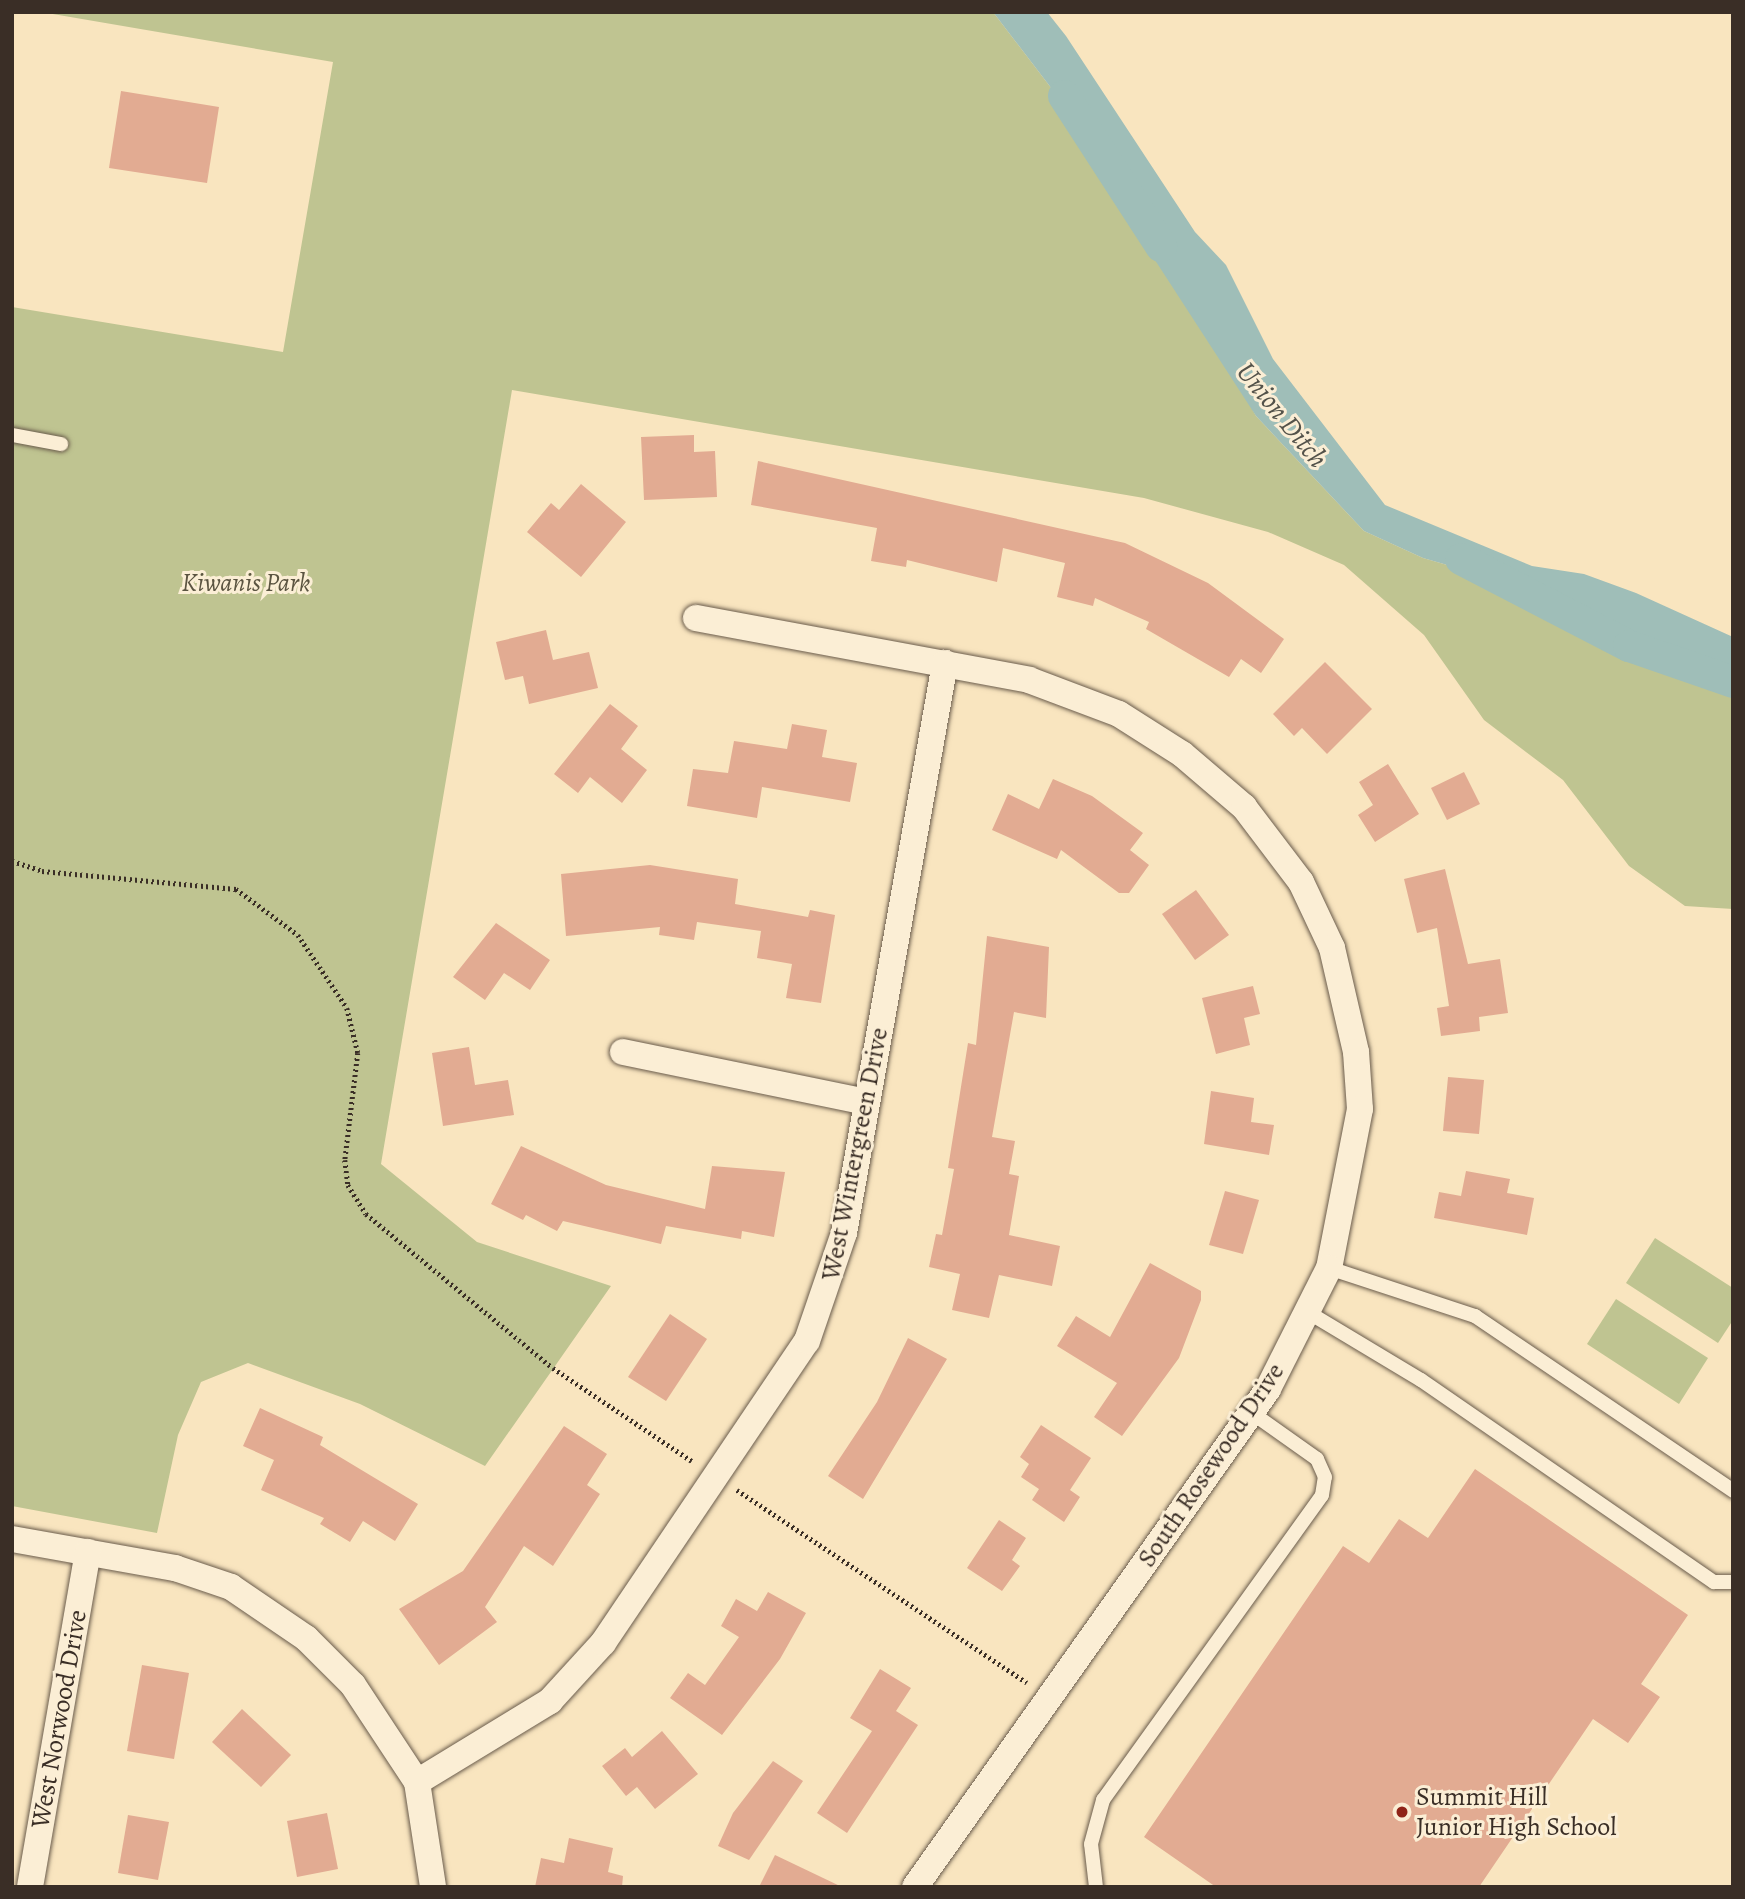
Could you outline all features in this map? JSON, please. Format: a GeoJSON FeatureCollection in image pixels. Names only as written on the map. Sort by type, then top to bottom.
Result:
{"type":"FeatureCollection","features":[{"type":"Feature","properties":{"kind":"street","name":"South Rosewood Drive"},"geometry":{"type":"LineString","coordinates":[[696,618],[1029,680],[1119,714],[1182,754],[1244,807],[1301,882],[1332,948],[1357,1063],[1360,1109],[1329,1268],[1252,1413],[915,1887]]}},
{"type":"Feature","properties":{"kind":"street","name":"West Wintergreen Drive"},"geometry":{"type":"LineString","coordinates":[[417,1782],[550,1701],[603,1643],[807,1341],[829,1292],[945,663]]}},
{"type":"Feature","properties":{"kind":"street"},"geometry":{"type":"LineString","coordinates":[[623,1052],[866,1102]]}},
{"type":"Feature","properties":{"kind":"street"},"geometry":{"type":"LineString","coordinates":[[12,1539],[175,1568],[231,1587],[306,1638],[353,1685],[417,1782],[433,1887]]}},
{"type":"Feature","properties":{"kind":"street","name":"West Norwood Drive"},"geometry":{"type":"LineString","coordinates":[[30,1887],[88,1552]]}},
{"type":"Feature","properties":{"kind":"lane"},"geometry":{"type":"LineString","coordinates":[[12,435],[61,444]]}},
{"type":"Feature","properties":{"kind":"lane"},"geometry":{"type":"LineString","coordinates":[[1329,1268],[1475,1316],[1733,1491]]}},
{"type":"Feature","properties":{"kind":"lane"},"geometry":{"type":"LineString","coordinates":[[1306,1311],[1421,1380],[1714,1582],[1733,1582]]}},
{"type":"Feature","properties":{"kind":"lane"},"geometry":{"type":"LineString","coordinates":[[1096,1887],[1091,1844],[1103,1800],[1322,1494],[1325,1477],[1318,1459],[1252,1413]]}},
{"type":"Feature","properties":{"kind":"path"},"geometry":{"type":"LineString","coordinates":[[12,861],[42,871],[236,889],[298,935],[347,1008],[358,1053],[345,1160],[348,1185],[366,1214],[553,1368],[1034,1687]]}},
{"type":"Feature","properties":{"kind":"green space","name":"Kiwanis Park"},"geometry":{"type":"Polygon","coordinates":[[[41,12],[993,12],[1071,114],[1121,164],[1256,416],[1364,531],[1423,558],[1541,592],[1733,689],[1733,909],[1685,906],[1629,866],[1563,780],[1484,720],[1424,635],[1344,565],[1268,532],[1144,498],[512,390],[381,1164],[477,1242],[611,1286],[485,1466],[360,1404],[248,1363],[201,1382],[178,1435],[157,1533],[12,1506],[12,307],[283,352],[333,62],[41,12]]]}},
{"type":"Feature","properties":{"kind":"green space"},"geometry":{"type":"Polygon","coordinates":[[[1655,1238],[1733,1288],[1733,1320],[1718,1343],[1626,1283],[1655,1238]]]}},
{"type":"Feature","properties":{"kind":"green space"},"geometry":{"type":"Polygon","coordinates":[[[1616,1299],[1708,1358],[1679,1404],[1587,1344],[1616,1299]]]}},
{"type":"Feature","properties":{"kind":"water"},"geometry":{"type":"Polygon","coordinates":[[[993,12],[1047,12],[1066,36],[1195,232],[1226,265],[1273,359],[1385,505],[1532,566],[1584,574],[1636,593],[1733,637],[1733,689],[1541,592],[1423,558],[1364,531],[1256,416],[1153,257],[1121,164],[1071,114],[993,12]]]}},
{"type":"Feature","properties":{"kind":"building"},"geometry":{"type":"Polygon","coordinates":[[[121,91],[219,107],[207,183],[109,168],[121,91]]]}},
{"type":"Feature","properties":{"kind":"building"},"geometry":{"type":"Polygon","coordinates":[[[694,435],[694,452],[715,451],[717,497],[644,500],[641,437],[694,435]]]}},
{"type":"Feature","properties":{"kind":"building"},"geometry":{"type":"Polygon","coordinates":[[[758,461],[1125,543],[1208,583],[1284,639],[1261,673],[1241,659],[1229,677],[1146,629],[1149,622],[1095,598],[1093,606],[1057,597],[1065,563],[1003,548],[997,582],[907,560],[906,567],[871,561],[877,528],[751,505],[758,461]]]}},
{"type":"Feature","properties":{"kind":"building"},"geometry":{"type":"Polygon","coordinates":[[[581,484],[626,522],[581,577],[527,532],[551,503],[559,510],[581,484]]]}},
{"type":"Feature","properties":{"kind":"building"},"geometry":{"type":"Polygon","coordinates":[[[546,630],[553,660],[589,652],[598,688],[529,704],[523,676],[505,680],[496,642],[546,630]]]}},
{"type":"Feature","properties":{"kind":"building"},"geometry":{"type":"Polygon","coordinates":[[[1325,662],[1372,709],[1327,754],[1302,728],[1294,736],[1273,714],[1325,662]]]}},
{"type":"Feature","properties":{"kind":"building"},"geometry":{"type":"Polygon","coordinates":[[[610,704],[638,726],[621,749],[647,770],[622,803],[590,777],[578,793],[554,774],[610,704]]]}},
{"type":"Feature","properties":{"kind":"building"},"geometry":{"type":"Polygon","coordinates":[[[792,724],[827,730],[822,757],[857,763],[850,802],[762,787],[757,818],[687,806],[693,769],[728,773],[734,741],[787,749],[792,724]]]}},
{"type":"Feature","properties":{"kind":"building"},"geometry":{"type":"Polygon","coordinates":[[[1388,764],[1419,814],[1375,842],[1358,815],[1373,805],[1359,782],[1388,764]]]}},
{"type":"Feature","properties":{"kind":"building"},"geometry":{"type":"Polygon","coordinates":[[[1464,772],[1480,804],[1447,820],[1431,788],[1464,772]]]}},
{"type":"Feature","properties":{"kind":"building"},"geometry":{"type":"Polygon","coordinates":[[[1053,779],[1092,796],[1143,833],[1130,850],[1149,865],[1129,893],[1119,893],[1061,850],[1057,859],[992,830],[1008,794],[1039,809],[1053,779]]]}},
{"type":"Feature","properties":{"kind":"building"},"geometry":{"type":"Polygon","coordinates":[[[650,865],[738,879],[735,904],[808,917],[810,910],[835,915],[821,1003],[786,998],[792,964],[757,958],[761,931],[697,922],[694,940],[659,935],[660,927],[566,936],[561,874],[650,865]]]}},
{"type":"Feature","properties":{"kind":"building"},"geometry":{"type":"Polygon","coordinates":[[[1445,869],[1468,964],[1500,959],[1508,1013],[1479,1017],[1480,1031],[1441,1036],[1437,1008],[1449,1006],[1437,928],[1417,933],[1404,879],[1445,869]]]}},
{"type":"Feature","properties":{"kind":"building"},"geometry":{"type":"Polygon","coordinates":[[[1196,890],[1229,935],[1195,960],[1162,914],[1196,890]]]}},
{"type":"Feature","properties":{"kind":"building"},"geometry":{"type":"Polygon","coordinates":[[[496,923],[550,960],[530,990],[504,973],[485,1000],[453,977],[496,923]]]}},
{"type":"Feature","properties":{"kind":"building"},"geometry":{"type":"Polygon","coordinates":[[[987,936],[1049,947],[1046,1018],[1014,1012],[992,1137],[1015,1141],[1009,1174],[1019,1176],[1009,1235],[1060,1246],[1052,1286],[999,1275],[989,1318],[952,1310],[960,1274],[929,1267],[936,1234],[942,1235],[954,1169],[948,1168],[968,1043],[976,1045],[987,936]]]}},
{"type":"Feature","properties":{"kind":"building"},"geometry":{"type":"Polygon","coordinates":[[[1253,986],[1260,1014],[1244,1018],[1250,1045],[1216,1054],[1202,998],[1253,986]]]}},
{"type":"Feature","properties":{"kind":"building"},"geometry":{"type":"Polygon","coordinates":[[[469,1047],[475,1085],[508,1080],[514,1115],[443,1126],[432,1053],[469,1047]]]}},
{"type":"Feature","properties":{"kind":"building"},"geometry":{"type":"Polygon","coordinates":[[[1448,1077],[1484,1080],[1479,1134],[1443,1131],[1448,1077]]]}},
{"type":"Feature","properties":{"kind":"building"},"geometry":{"type":"Polygon","coordinates":[[[1211,1091],[1254,1098],[1251,1122],[1274,1125],[1269,1155],[1204,1144],[1211,1091]]]}},
{"type":"Feature","properties":{"kind":"building"},"geometry":{"type":"Polygon","coordinates":[[[521,1146],[606,1185],[705,1209],[712,1166],[785,1172],[774,1237],[742,1231],[741,1239],[666,1226],[661,1244],[563,1221],[557,1231],[526,1215],[523,1220],[491,1204],[521,1146]]]}},
{"type":"Feature","properties":{"kind":"building"},"geometry":{"type":"Polygon","coordinates":[[[1466,1171],[1510,1179],[1507,1193],[1534,1198],[1527,1235],[1434,1218],[1439,1192],[1461,1196],[1466,1171]]]}},
{"type":"Feature","properties":{"kind":"building"},"geometry":{"type":"Polygon","coordinates":[[[1225,1191],[1259,1200],[1243,1254],[1209,1245],[1225,1191]]]}},
{"type":"Feature","properties":{"kind":"building"},"geometry":{"type":"Polygon","coordinates":[[[1150,1263],[1201,1291],[1201,1300],[1179,1358],[1122,1436],[1094,1417],[1117,1383],[1057,1346],[1076,1316],[1110,1337],[1150,1263]]]}},
{"type":"Feature","properties":{"kind":"building"},"geometry":{"type":"Polygon","coordinates":[[[670,1314],[707,1339],[666,1401],[628,1377],[670,1314]]]}},
{"type":"Feature","properties":{"kind":"building"},"geometry":{"type":"Polygon","coordinates":[[[908,1338],[947,1359],[863,1499],[828,1476],[877,1402],[908,1338]]]}},
{"type":"Feature","properties":{"kind":"building"},"geometry":{"type":"Polygon","coordinates":[[[260,1408],[323,1437],[320,1445],[418,1504],[395,1541],[363,1521],[350,1542],[320,1524],[324,1518],[261,1490],[274,1460],[243,1446],[260,1408]]]}},
{"type":"Feature","properties":{"kind":"building"},"geometry":{"type":"Polygon","coordinates":[[[1041,1425],[1091,1458],[1070,1490],[1080,1497],[1064,1522],[1032,1500],[1039,1489],[1021,1477],[1029,1464],[1020,1457],[1041,1425]]]}},
{"type":"Feature","properties":{"kind":"building"},"geometry":{"type":"Polygon","coordinates":[[[564,1426],[607,1454],[587,1485],[600,1494],[553,1566],[524,1546],[485,1607],[497,1622],[439,1665],[399,1609],[463,1571],[564,1426]]]}},
{"type":"Feature","properties":{"kind":"building"},"geometry":{"type":"Polygon","coordinates":[[[1475,1469],[1688,1615],[1641,1684],[1660,1697],[1628,1743],[1593,1719],[1479,1887],[1216,1887],[1144,1837],[1343,1546],[1369,1563],[1399,1519],[1428,1538],[1475,1469]]]}},
{"type":"Feature","properties":{"kind":"building"},"geometry":{"type":"Polygon","coordinates":[[[999,1520],[1026,1538],[1012,1560],[1020,1566],[1002,1591],[967,1568],[999,1520]]]}},
{"type":"Feature","properties":{"kind":"building"},"geometry":{"type":"Polygon","coordinates":[[[768,1592],[806,1613],[780,1659],[722,1735],[670,1698],[688,1673],[705,1685],[739,1637],[721,1626],[736,1599],[757,1611],[768,1592]]]}},
{"type":"Feature","properties":{"kind":"building"},"geometry":{"type":"Polygon","coordinates":[[[142,1665],[189,1673],[174,1759],[127,1751],[142,1665]]]}},
{"type":"Feature","properties":{"kind":"building"},"geometry":{"type":"Polygon","coordinates":[[[880,1669],[911,1688],[896,1711],[918,1725],[847,1833],[817,1813],[872,1731],[850,1718],[880,1669]]]}},
{"type":"Feature","properties":{"kind":"building"},"geometry":{"type":"Polygon","coordinates":[[[242,1709],[291,1755],[261,1787],[212,1742],[242,1709]]]}},
{"type":"Feature","properties":{"kind":"building"},"geometry":{"type":"Polygon","coordinates":[[[662,1731],[698,1774],[655,1809],[637,1787],[626,1796],[602,1766],[625,1748],[632,1757],[662,1731]]]}},
{"type":"Feature","properties":{"kind":"building"},"geometry":{"type":"Polygon","coordinates":[[[773,1761],[803,1781],[749,1860],[718,1846],[733,1813],[773,1761]]]}},
{"type":"Feature","properties":{"kind":"building"},"geometry":{"type":"Polygon","coordinates":[[[327,1813],[338,1869],[297,1877],[287,1821],[327,1813]]]}},
{"type":"Feature","properties":{"kind":"building"},"geometry":{"type":"Polygon","coordinates":[[[128,1815],[169,1822],[158,1880],[118,1873],[128,1815]]]}},
{"type":"Feature","properties":{"kind":"building"},"geometry":{"type":"Polygon","coordinates":[[[569,1838],[613,1848],[608,1872],[623,1876],[622,1887],[535,1887],[541,1858],[564,1863],[569,1838]]]}},
{"type":"Feature","properties":{"kind":"building"},"geometry":{"type":"Polygon","coordinates":[[[775,1855],[842,1887],[759,1887],[775,1855]]]}},
{"type":"Feature","properties":{"kind":"waterway","name":"Union Ditch"},"geometry":{"type":"LineString","coordinates":[[1064,96],[1161,246]]}},
{"type":"Feature","properties":{"kind":"waterway","name":"Union Ditch"},"geometry":{"type":"LineString","coordinates":[[1461,559],[1629,646],[1733,682]]}},
{"type":"Feature","properties":{"kind":"place","name":"Summit Hill Junior High School"},"geometry":{"type":"Point","coordinates":[1402,1812]}}]}
